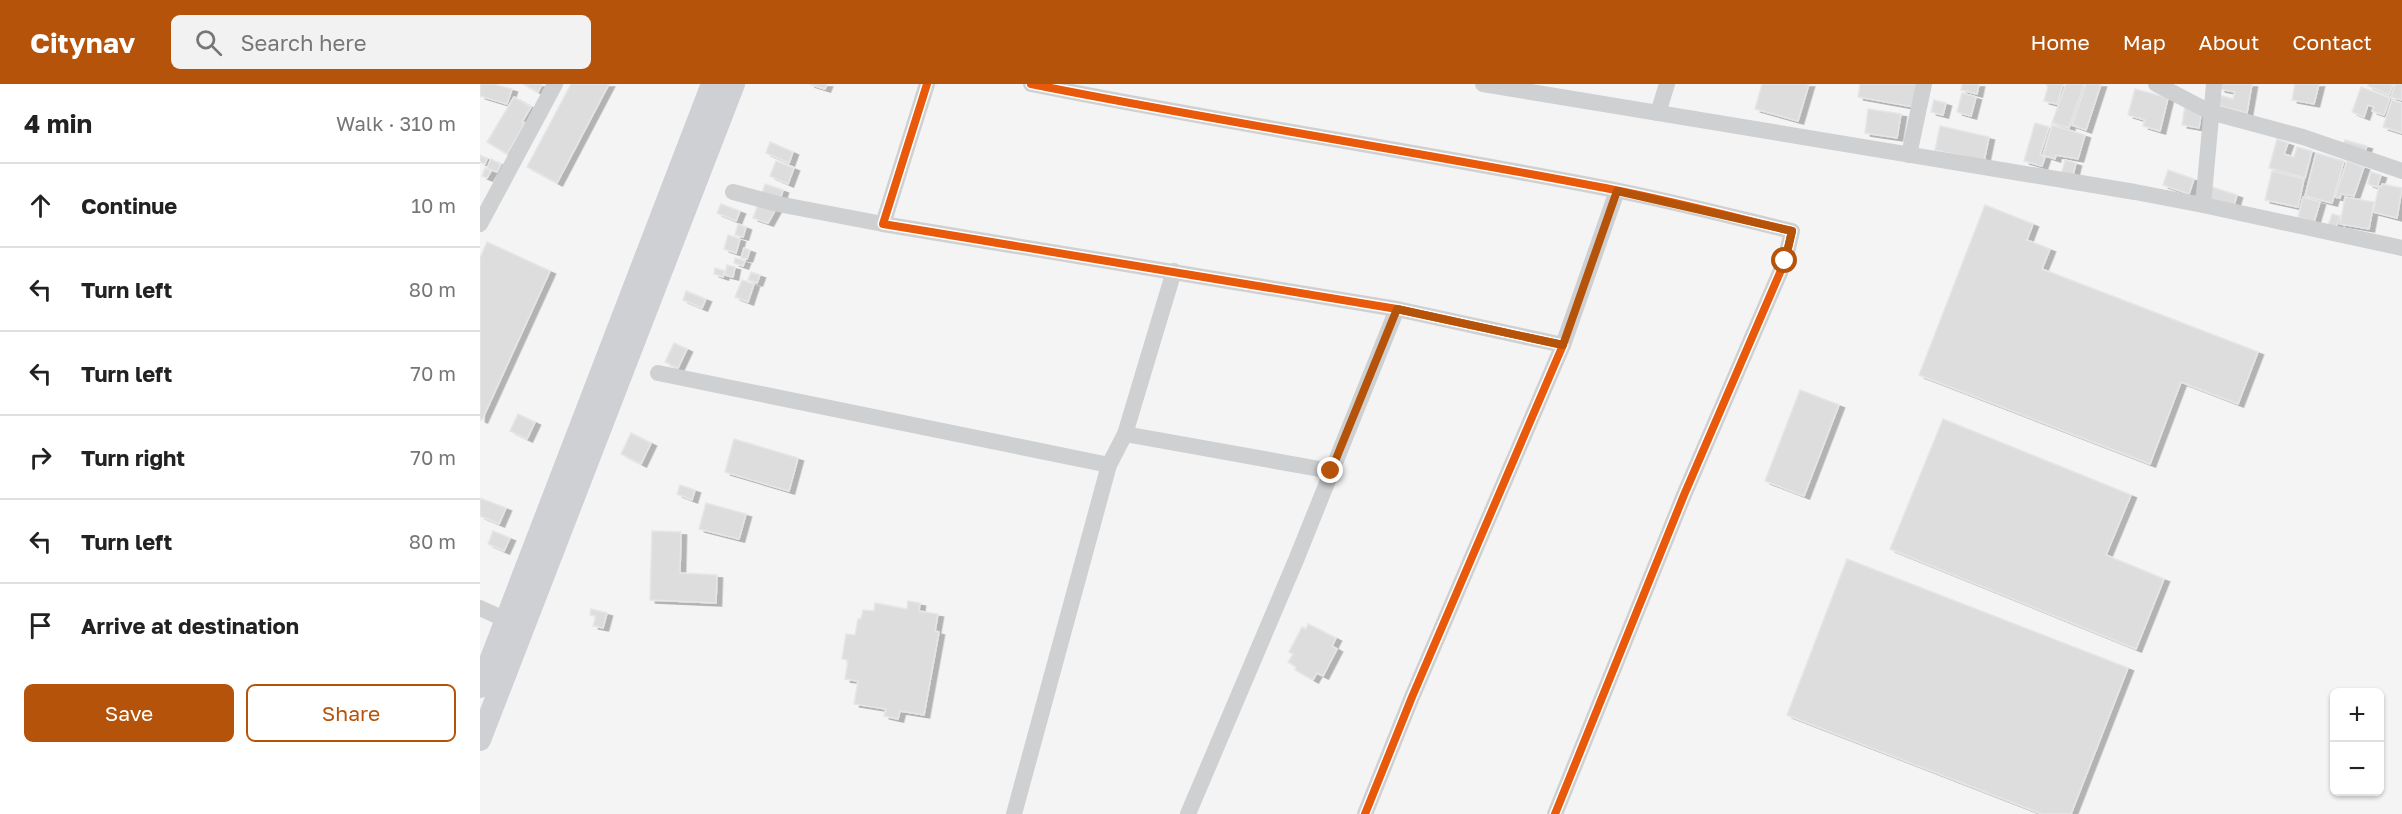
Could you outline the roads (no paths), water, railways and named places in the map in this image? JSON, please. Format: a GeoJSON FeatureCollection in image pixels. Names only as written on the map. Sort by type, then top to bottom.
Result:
{"type":"FeatureCollection","features":[{"type":"Feature","properties":{"kind":"main road"},"geometry":{"type":"LineString","coordinates":[[480,687],[712,84]]}},
{"type":"Feature","properties":{"kind":"main road"},"geometry":{"type":"LineString","coordinates":[[480,740],[734,84]]}},
{"type":"Feature","properties":{"kind":"street"},"geometry":{"type":"LineString","coordinates":[[480,224],[555,84]]}},
{"type":"Feature","properties":{"kind":"street"},"geometry":{"type":"LineString","coordinates":[[883,224],[927,84]]}},
{"type":"Feature","properties":{"kind":"street"},"geometry":{"type":"LineString","coordinates":[[1031,84],[1161,110],[1617,191],[1792,231],[1785,261],[1684,495],[1556,814]]}},
{"type":"Feature","properties":{"kind":"street"},"geometry":{"type":"LineString","coordinates":[[1483,84],[1509,86],[2203,205],[2402,248]]}},
{"type":"Feature","properties":{"kind":"street"},"geometry":{"type":"LineString","coordinates":[[1658,113],[1667,84]]}},
{"type":"Feature","properties":{"kind":"street"},"geometry":{"type":"LineString","coordinates":[[1909,155],[1924,84]]}},
{"type":"Feature","properties":{"kind":"street"},"geometry":{"type":"LineString","coordinates":[[2156,84],[2210,112],[2303,137],[2402,171]]}},
{"type":"Feature","properties":{"kind":"street"},"geometry":{"type":"LineString","coordinates":[[2203,205],[2214,84]]}},
{"type":"Feature","properties":{"kind":"street"},"geometry":{"type":"LineString","coordinates":[[1365,814],[1412,697],[1563,345],[1617,191]]}},
{"type":"Feature","properties":{"kind":"street"},"geometry":{"type":"LineString","coordinates":[[733,192],[778,204],[883,224],[1397,309],[1563,345]]}},
{"type":"Feature","properties":{"kind":"street"},"geometry":{"type":"LineString","coordinates":[[1014,814],[1109,465],[1125,434],[1174,271]]}},
{"type":"Feature","properties":{"kind":"street"},"geometry":{"type":"LineString","coordinates":[[1188,814],[1397,309]]}},
{"type":"Feature","properties":{"kind":"street"},"geometry":{"type":"LineString","coordinates":[[658,373],[1109,465]]}},
{"type":"Feature","properties":{"kind":"street"},"geometry":{"type":"LineString","coordinates":[[1125,434],[1331,471]]}},
{"type":"Feature","properties":{"kind":"street"},"geometry":{"type":"LineString","coordinates":[[480,608],[506,620]]}}]}
